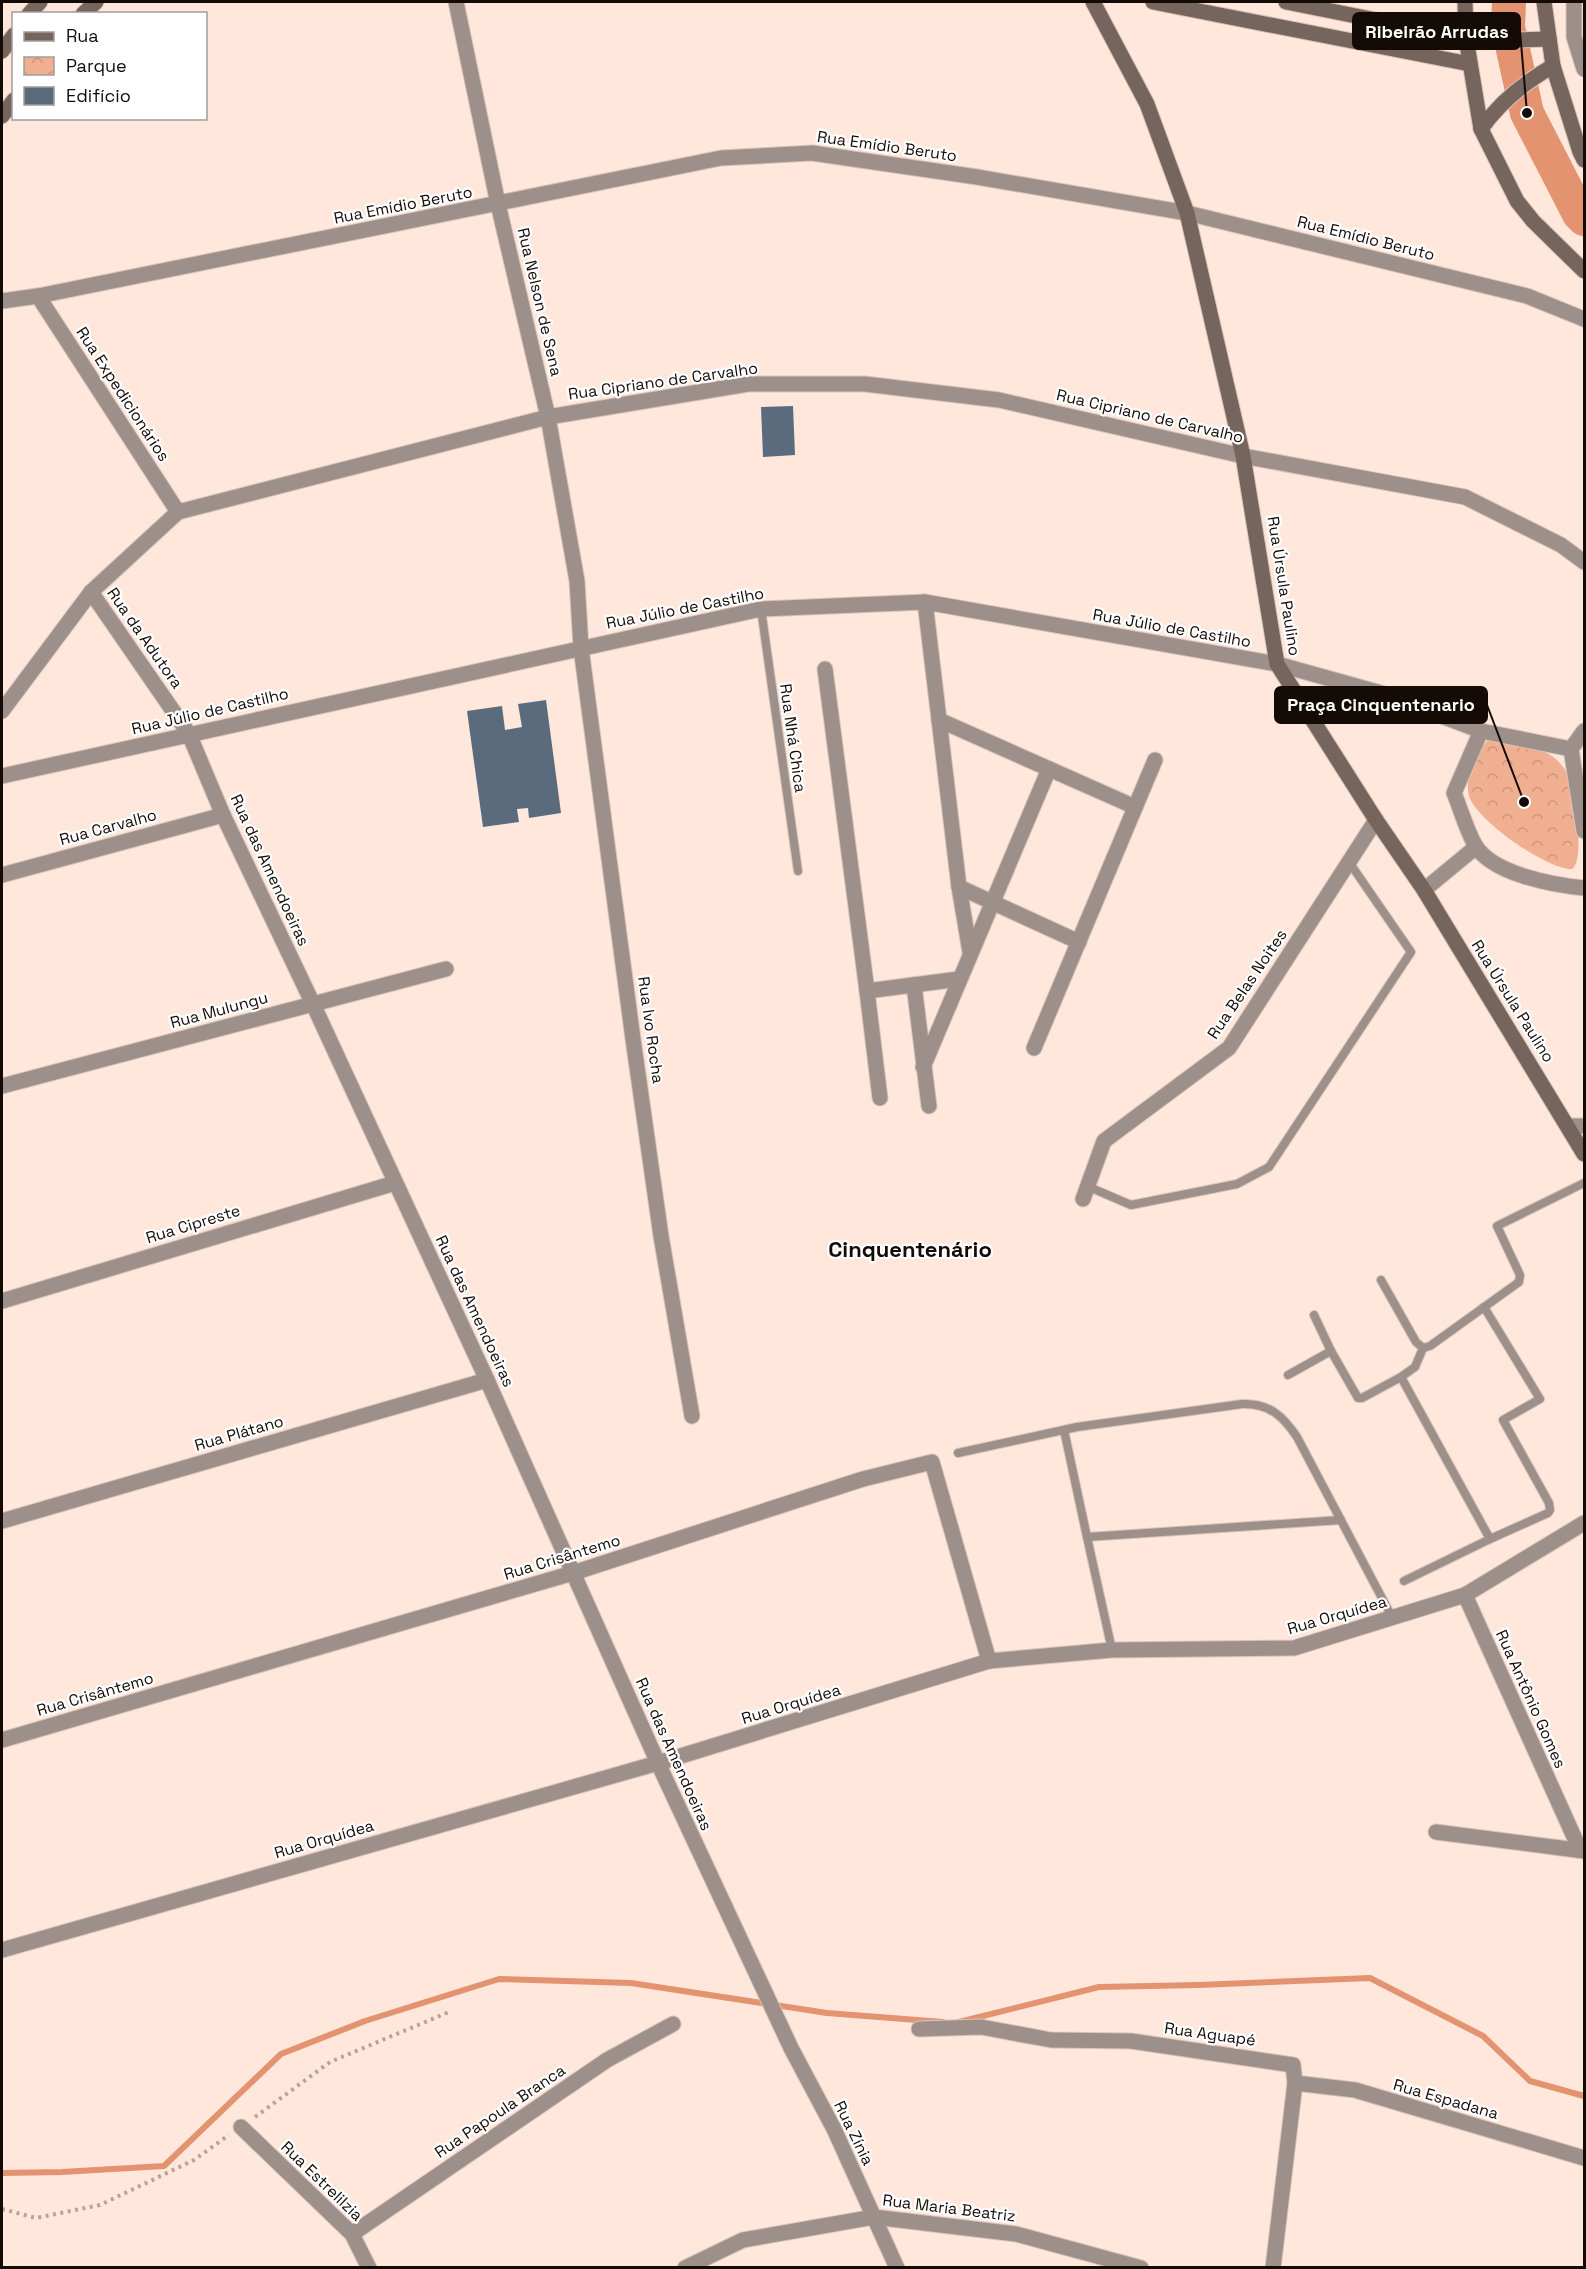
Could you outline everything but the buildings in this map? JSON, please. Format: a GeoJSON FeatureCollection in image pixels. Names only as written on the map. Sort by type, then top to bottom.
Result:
{"type":"FeatureCollection","features":[{"type":"Feature","properties":{"kind":"street","name":"Rua Nelson de Sena"},"geometry":{"type":"LineString","coordinates":[[456,2],[498,204],[548,417],[578,581],[581,648]]}},
{"type":"Feature","properties":{"kind":"street","name":"Rua Úrsula Paulino"},"geometry":{"type":"LineString","coordinates":[[1093,2],[1147,104],[1187,213],[1244,456],[1277,664],[1424,890],[1584,1155]]}},
{"type":"Feature","properties":{"kind":"street"},"geometry":{"type":"LineString","coordinates":[[1154,2],[1470,64]]}},
{"type":"Feature","properties":{"kind":"street"},"geometry":{"type":"LineString","coordinates":[[1286,2],[1473,40],[1543,40]]}},
{"type":"Feature","properties":{"kind":"street"},"geometry":{"type":"LineString","coordinates":[[1465,2],[1473,40],[1470,64],[1481,129],[1517,201],[1584,272]]}},
{"type":"Feature","properties":{"kind":"street"},"geometry":{"type":"LineString","coordinates":[[1545,2],[1543,40],[1547,70],[1584,160]]}},
{"type":"Feature","properties":{"kind":"street"},"geometry":{"type":"LineString","coordinates":[[1574,2],[1574,37],[1584,69]]}},
{"type":"Feature","properties":{"kind":"street"},"geometry":{"type":"LineString","coordinates":[[2,51],[12,38]]}},
{"type":"Feature","properties":{"kind":"street"},"geometry":{"type":"LineString","coordinates":[[1481,129],[1496,108],[1547,70]]}},
{"type":"Feature","properties":{"kind":"street"},"geometry":{"type":"LineString","coordinates":[[2,116],[12,103]]}},
{"type":"Feature","properties":{"kind":"street","name":"Rua Emídio Beruto"},"geometry":{"type":"LineString","coordinates":[[2,301],[38,296],[721,158],[812,153],[978,177],[1187,213],[1527,296],[1584,319]]}},
{"type":"Feature","properties":{"kind":"street","name":"Rua Expedicionários"},"geometry":{"type":"LineString","coordinates":[[38,296],[178,512]]}},
{"type":"Feature","properties":{"kind":"street","name":"Rua Cipriano de Carvalho"},"geometry":{"type":"LineString","coordinates":[[2,711],[92,592],[178,512],[548,417],[748,384],[865,384],[999,400],[1244,456],[1465,497],[1561,545],[1584,562]]}},
{"type":"Feature","properties":{"kind":"street","name":"Rua da Adutora"},"geometry":{"type":"LineString","coordinates":[[92,592],[189,734]]}},
{"type":"Feature","properties":{"kind":"street"},"geometry":{"type":"LineString","coordinates":[[925,603],[959,887],[970,952]]}},
{"type":"Feature","properties":{"kind":"street","name":"Rua Júlio de Castilho"},"geometry":{"type":"LineString","coordinates":[[2,776],[761,609],[925,603],[1277,664],[1382,693],[1481,731],[1571,749]]}},
{"type":"Feature","properties":{"kind":"street","name":"Rua Ivo Rocha"},"geometry":{"type":"LineString","coordinates":[[581,648],[661,1236],[692,1416]]}},
{"type":"Feature","properties":{"kind":"street"},"geometry":{"type":"LineString","coordinates":[[825,669],[880,1098]]}},
{"type":"Feature","properties":{"kind":"street"},"geometry":{"type":"LineString","coordinates":[[939,720],[1136,807]]}},
{"type":"Feature","properties":{"kind":"street"},"geometry":{"type":"LineString","coordinates":[[1481,731],[1454,793],[1476,847],[1503,870],[1560,886],[1584,888]]}},
{"type":"Feature","properties":{"kind":"street"},"geometry":{"type":"LineString","coordinates":[[1584,731],[1571,749],[1584,831]]}},
{"type":"Feature","properties":{"kind":"street","name":"Rua das Amendoeiras"},"geometry":{"type":"LineString","coordinates":[[189,734],[223,814],[314,1004],[487,1380],[657,1763],[791,2048]]}},
{"type":"Feature","properties":{"kind":"street"},"geometry":{"type":"LineString","coordinates":[[1034,1048],[1155,760]]}},
{"type":"Feature","properties":{"kind":"street"},"geometry":{"type":"LineString","coordinates":[[923,1067],[1049,769]]}},
{"type":"Feature","properties":{"kind":"street","name":"Rua Carvalho"},"geometry":{"type":"LineString","coordinates":[[2,875],[223,814]]}},
{"type":"Feature","properties":{"kind":"street","name":"Rua Belas Noites"},"geometry":{"type":"LineString","coordinates":[[1086,1193],[1104,1141],[1229,1048],[1376,819]]}},
{"type":"Feature","properties":{"kind":"street"},"geometry":{"type":"LineString","coordinates":[[1424,890],[1476,847]]}},
{"type":"Feature","properties":{"kind":"street"},"geometry":{"type":"LineString","coordinates":[[959,887],[1079,942]]}},
{"type":"Feature","properties":{"kind":"street","name":"Rua Mulungu"},"geometry":{"type":"LineString","coordinates":[[2,1086],[446,969]]}},
{"type":"Feature","properties":{"kind":"street"},"geometry":{"type":"LineString","coordinates":[[867,991],[959,979]]}},
{"type":"Feature","properties":{"kind":"street"},"geometry":{"type":"LineString","coordinates":[[914,985],[929,1106]]}},
{"type":"Feature","properties":{"kind":"street"},"geometry":{"type":"LineString","coordinates":[[1568,1126],[1584,1126]]}},
{"type":"Feature","properties":{"kind":"street","name":"Rua Cipreste"},"geometry":{"type":"LineString","coordinates":[[2,1301],[395,1183]]}},
{"type":"Feature","properties":{"kind":"street","name":"Rua Plátano"},"geometry":{"type":"LineString","coordinates":[[2,1521],[487,1380]]}},
{"type":"Feature","properties":{"kind":"street","name":"Rua Crisântemo"},"geometry":{"type":"LineString","coordinates":[[2,1740],[573,1574],[863,1479],[932,1462],[989,1661]]}},
{"type":"Feature","properties":{"kind":"street","name":"Rua Orquídea"},"geometry":{"type":"LineString","coordinates":[[2,1950],[657,1763],[989,1661],[1112,1650],[1294,1648],[1465,1595],[1584,1523]]}},
{"type":"Feature","properties":{"kind":"street","name":"Rua Antônio Gomes"},"geometry":{"type":"LineString","coordinates":[[1465,1595],[1582,1850]]}},
{"type":"Feature","properties":{"kind":"street"},"geometry":{"type":"LineString","coordinates":[[1436,1832],[1582,1850]]}},
{"type":"Feature","properties":{"kind":"street","name":"Rua Papoula Branca"},"geometry":{"type":"LineString","coordinates":[[352,2234],[607,2060],[673,2024]]}},
{"type":"Feature","properties":{"kind":"street","name":"Rua Aguapé"},"geometry":{"type":"LineString","coordinates":[[919,2029],[981,2026],[1051,2040],[1131,2041],[1293,2065],[1295,2083]]}},
{"type":"Feature","properties":{"kind":"street","name":"Rua Zínia"},"geometry":{"type":"LineString","coordinates":[[791,2048],[834,2129],[897,2268]]}},
{"type":"Feature","properties":{"kind":"street"},"geometry":{"type":"LineString","coordinates":[[1273,2268],[1295,2083]]}},
{"type":"Feature","properties":{"kind":"street","name":"Rua Espadana"},"geometry":{"type":"LineString","coordinates":[[1295,2083],[1355,2090],[1584,2158]]}},
{"type":"Feature","properties":{"kind":"street","name":"Rua Estrelilzia"},"geometry":{"type":"LineString","coordinates":[[241,2127],[352,2234],[369,2268]]}},
{"type":"Feature","properties":{"kind":"street","name":"Rua Maria Beatriz"},"geometry":{"type":"LineString","coordinates":[[685,2268],[743,2240],[874,2217],[1016,2234],[1141,2268]]}},
{"type":"Feature","properties":{"kind":"lane","name":"Rua Nhá Chica"},"geometry":{"type":"LineString","coordinates":[[761,609],[798,870]]}},
{"type":"Feature","properties":{"kind":"lane"},"geometry":{"type":"LineString","coordinates":[[1086,1193],[1131,1205],[1237,1184],[1269,1167],[1411,952],[1349,862]]}},
{"type":"Feature","properties":{"kind":"lane"},"geometry":{"type":"LineString","coordinates":[[1423,1348],[1430,1346],[1517,1284],[1521,1275],[1497,1226],[1584,1183]]}},
{"type":"Feature","properties":{"kind":"lane"},"geometry":{"type":"LineString","coordinates":[[1381,1280],[1416,1342],[1423,1348]]}},
{"type":"Feature","properties":{"kind":"lane"},"geometry":{"type":"LineString","coordinates":[[1404,1581],[1548,1513],[1550,1510],[1549,1503],[1503,1420],[1540,1399],[1484,1307]]}},
{"type":"Feature","properties":{"kind":"lane"},"geometry":{"type":"LineString","coordinates":[[1314,1315],[1331,1351],[1358,1398],[1401,1377],[1415,1367],[1423,1348]]}},
{"type":"Feature","properties":{"kind":"lane"},"geometry":{"type":"LineString","coordinates":[[1288,1375],[1331,1351]]}},
{"type":"Feature","properties":{"kind":"lane"},"geometry":{"type":"LineString","coordinates":[[1401,1377],[1490,1539]]}},
{"type":"Feature","properties":{"kind":"lane"},"geometry":{"type":"LineString","coordinates":[[958,1453],[1064,1430],[1242,1404],[1262,1405],[1281,1416],[1290,1426],[1392,1617]]}},
{"type":"Feature","properties":{"kind":"lane"},"geometry":{"type":"LineString","coordinates":[[1064,1430],[1112,1650]]}},
{"type":"Feature","properties":{"kind":"lane"},"geometry":{"type":"LineString","coordinates":[[1087,1537],[1341,1520]]}},
{"type":"Feature","properties":{"kind":"green space"},"geometry":{"type":"Polygon","coordinates":[[[1491,738],[1543,751],[1557,760],[1566,771],[1573,795],[1578,839],[1576,863],[1572,869],[1561,867],[1530,853],[1498,830],[1474,806],[1468,789],[1472,764],[1480,749],[1491,738]]]}},
{"type":"Feature","properties":{"kind":"waterway"},"geometry":{"type":"LineString","coordinates":[[1509,2],[1508,27],[1527,113],[1579,214],[1584,219]]}},
{"type":"Feature","properties":{"kind":"waterway"},"geometry":{"type":"LineString","coordinates":[[959,2022],[1099,1987],[1370,1978],[1483,2036],[1530,2081],[1584,2096]]}},
{"type":"Feature","properties":{"kind":"waterway"},"geometry":{"type":"LineString","coordinates":[[2,2173],[164,2166],[281,2054],[365,2021],[499,1979],[631,1983],[827,2013],[943,2022]]}},
{"type":"Feature","properties":{"kind":"place","name":"Ribeirão Arrudas"},"geometry":{"type":"Point","coordinates":[1527,113]}},
{"type":"Feature","properties":{"kind":"place","name":"Praça Cinquentenario"},"geometry":{"type":"Point","coordinates":[1524,802]}},
{"type":"Feature","properties":{"kind":"district","name":"Cinquentenário"},"geometry":{"type":"Point","coordinates":[910,1249]}}]}
